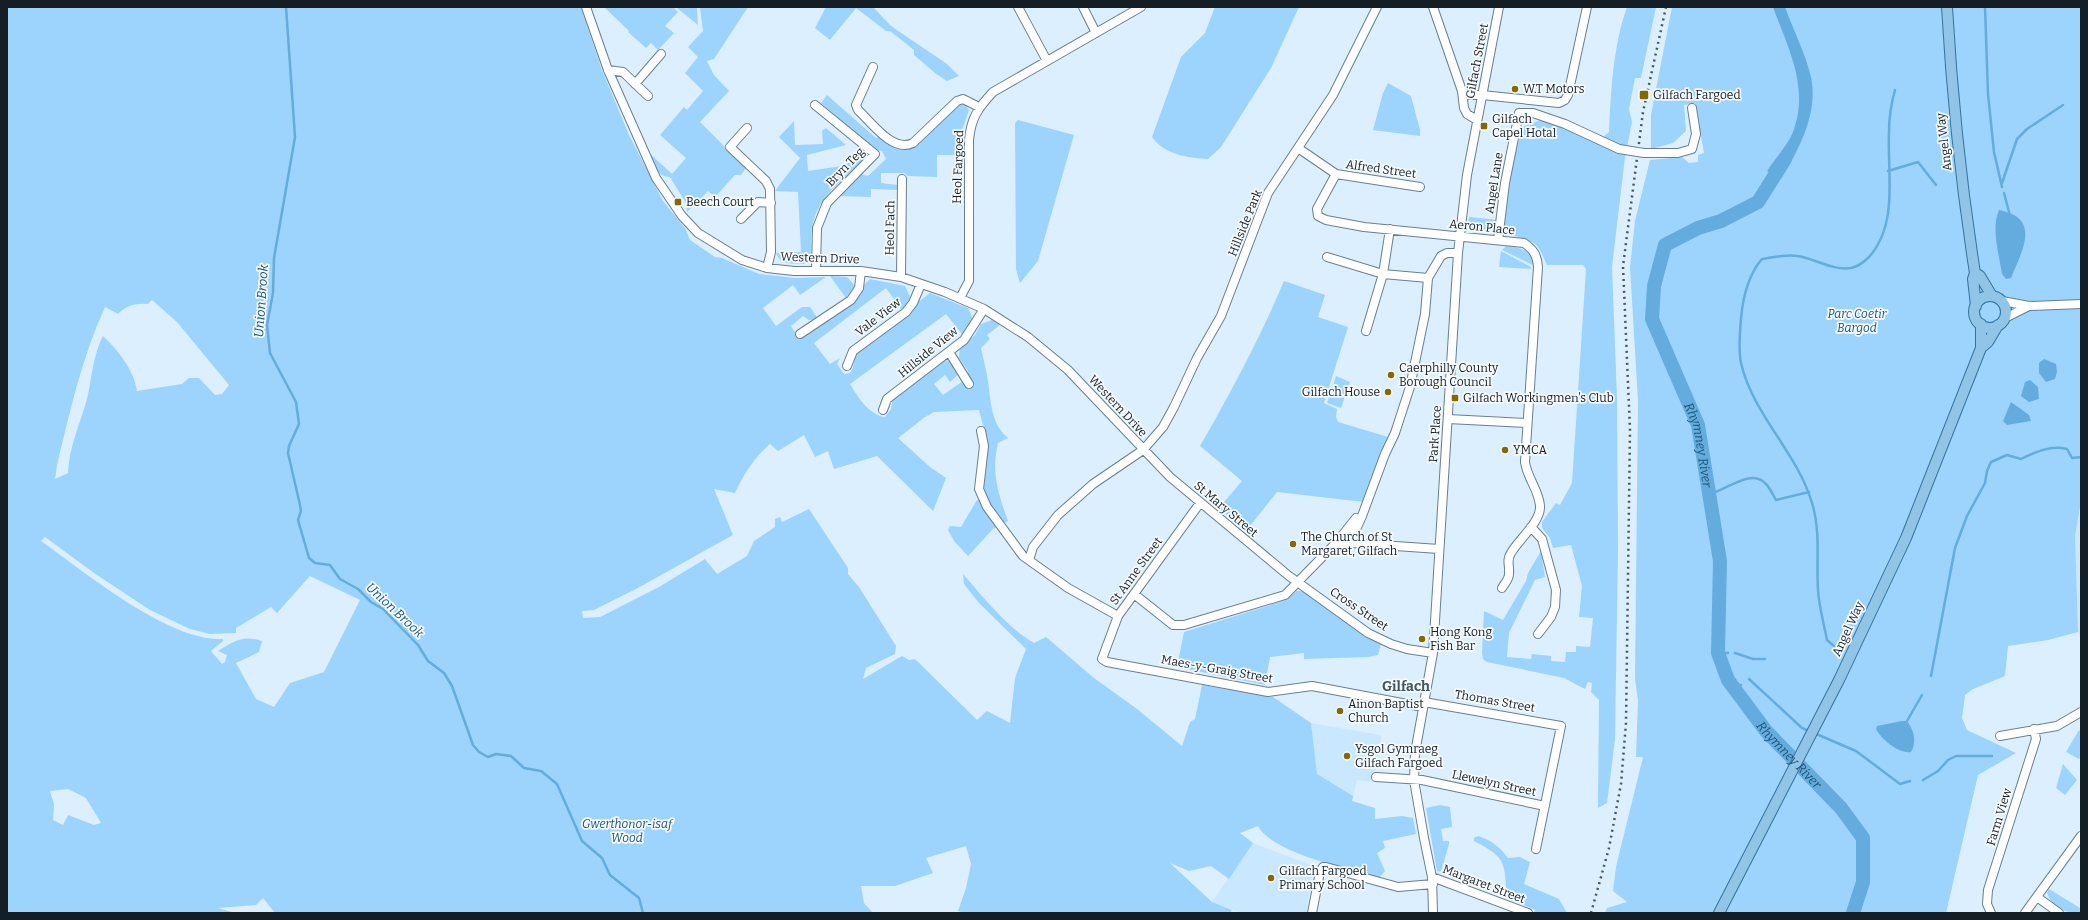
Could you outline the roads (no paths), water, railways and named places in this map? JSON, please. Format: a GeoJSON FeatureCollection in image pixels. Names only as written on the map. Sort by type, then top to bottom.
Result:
{"type":"FeatureCollection","features":[{"type":"Feature","properties":{"kind":"main road","name":"Angel Way"},"geometry":{"type":"LineString","coordinates":[[1947,7],[1952,99],[1966,220],[1975,273],[1972,279],[1976,306]]}},
{"type":"Feature","properties":{"kind":"main road","name":"Angel Way"},"geometry":{"type":"LineString","coordinates":[[1975,273],[1980,276],[1992,296]]}},
{"type":"Feature","properties":{"kind":"main road"},"geometry":{"type":"LineString","coordinates":[[1992,296],[2002,301],[2006,309],[2001,322],[1989,327],[1981,324],[1976,316],[1976,306],[1982,298],[1992,296]]}},
{"type":"Feature","properties":{"kind":"main road","name":"Angel Way"},"geometry":{"type":"LineString","coordinates":[[1981,348],[1988,342],[2001,322]]}},
{"type":"Feature","properties":{"kind":"main road","name":"Angel Way"},"geometry":{"type":"LineString","coordinates":[[1719,913],[1839,680],[1906,538],[1981,348],[1981,324]]}},
{"type":"Feature","properties":{"kind":"street","name":"Western Drive"},"geometry":{"type":"LineString","coordinates":[[586,7],[608,70],[656,178],[682,216],[698,233],[715,245],[742,260],[767,268],[794,271],[861,271],[901,277],[960,298],[984,309],[1028,337],[1068,370],[1110,413],[1142,450]]}},
{"type":"Feature","properties":{"kind":"street"},"geometry":{"type":"LineString","coordinates":[[1018,7],[1047,61]]}},
{"type":"Feature","properties":{"kind":"street"},"geometry":{"type":"LineString","coordinates":[[1083,7],[1096,33]]}},
{"type":"Feature","properties":{"kind":"street","name":"Heol Fargoed"},"geometry":{"type":"LineString","coordinates":[[960,298],[969,281],[970,128],[979,106],[993,92],[1142,7]]}},
{"type":"Feature","properties":{"kind":"street","name":"Hillside Park"},"geometry":{"type":"LineString","coordinates":[[1029,560],[1033,547],[1058,515],[1093,484],[1142,450],[1163,428],[1200,353],[1222,316],[1268,193],[1333,95],[1377,7]]}},
{"type":"Feature","properties":{"kind":"street"},"geometry":{"type":"LineString","coordinates":[[1433,7],[1462,91],[1464,108],[1467,114],[1477,120]]}},
{"type":"Feature","properties":{"kind":"street","name":"Gilfach Street"},"geometry":{"type":"LineString","coordinates":[[1477,120],[1500,7]]}},
{"type":"Feature","properties":{"kind":"street"},"geometry":{"type":"LineString","coordinates":[[1462,91],[1468,95],[1482,95],[1559,103],[1565,100],[1568,95],[1587,7]]}},
{"type":"Feature","properties":{"kind":"street"},"geometry":{"type":"LineString","coordinates":[[635,84],[661,54]]}},
{"type":"Feature","properties":{"kind":"street"},"geometry":{"type":"LineString","coordinates":[[873,66],[856,105],[864,115],[892,141],[899,145],[907,146],[913,143],[957,101],[963,99],[979,106]]}},
{"type":"Feature","properties":{"kind":"street"},"geometry":{"type":"LineString","coordinates":[[608,70],[623,72],[648,96]]}},
{"type":"Feature","properties":{"kind":"street","name":"Bryn Teg"},"geometry":{"type":"LineString","coordinates":[[815,105],[875,154],[827,203],[817,228],[816,270]]}},
{"type":"Feature","properties":{"kind":"street","name":"Angel Lane"},"geometry":{"type":"LineString","coordinates":[[1498,240],[1505,183],[1519,112],[1559,121],[1577,128],[1619,149],[1644,153],[1678,153],[1692,149],[1696,134],[1692,108]]}},
{"type":"Feature","properties":{"kind":"street","name":"Park Place"},"geometry":{"type":"LineString","coordinates":[[1433,913],[1432,880],[1414,780],[1415,752],[1433,653],[1458,253],[1467,175],[1477,120]]}},
{"type":"Feature","properties":{"kind":"street"},"geometry":{"type":"LineString","coordinates":[[747,128],[730,147],[766,182],[770,189],[771,252],[767,268]]}},
{"type":"Feature","properties":{"kind":"street","name":"Alfred Street"},"geometry":{"type":"LineString","coordinates":[[1298,148],[1336,174],[1420,187]]}},
{"type":"Feature","properties":{"kind":"street","name":"Aeron Place"},"geometry":{"type":"LineString","coordinates":[[1336,174],[1317,209],[1318,216],[1326,220],[1390,229],[1524,243],[1531,248],[1537,256],[1538,267],[1527,423],[1526,470],[1538,498],[1540,508],[1531,527],[1510,554],[1508,562],[1508,578],[1502,588]]}},
{"type":"Feature","properties":{"kind":"street","name":"Heol Fach"},"geometry":{"type":"LineString","coordinates":[[901,277],[902,179]]}},
{"type":"Feature","properties":{"kind":"street"},"geometry":{"type":"LineString","coordinates":[[741,219],[758,202],[771,203]]}},
{"type":"Feature","properties":{"kind":"street"},"geometry":{"type":"LineString","coordinates":[[1366,331],[1383,274],[1390,229]]}},
{"type":"Feature","properties":{"kind":"street"},"geometry":{"type":"LineString","coordinates":[[1352,543],[1352,538],[1362,516],[1384,454],[1395,433],[1410,387],[1424,314],[1428,278],[1441,256],[1447,253],[1458,253]]}},
{"type":"Feature","properties":{"kind":"street"},"geometry":{"type":"LineString","coordinates":[[1326,257],[1383,274],[1428,278]]}},
{"type":"Feature","properties":{"kind":"street"},"geometry":{"type":"LineString","coordinates":[[800,334],[851,300],[859,288],[861,271]]}},
{"type":"Feature","properties":{"kind":"street","name":"Vale View"},"geometry":{"type":"LineString","coordinates":[[847,366],[853,351],[906,312],[913,303],[921,284]]}},
{"type":"Feature","properties":{"kind":"street"},"geometry":{"type":"LineString","coordinates":[[2002,301],[2029,306],[2081,304]]}},
{"type":"Feature","properties":{"kind":"street"},"geometry":{"type":"LineString","coordinates":[[2001,322],[2029,306]]}},
{"type":"Feature","properties":{"kind":"street","name":"Hillside View"},"geometry":{"type":"LineString","coordinates":[[882,410],[887,399],[964,340],[984,309]]}},
{"type":"Feature","properties":{"kind":"street"},"geometry":{"type":"LineString","coordinates":[[949,352],[969,384]]}},
{"type":"Feature","properties":{"kind":"street"},"geometry":{"type":"LineString","coordinates":[[1448,419],[1527,423]]}},
{"type":"Feature","properties":{"kind":"street"},"geometry":{"type":"LineString","coordinates":[[981,431],[984,446],[979,489],[987,507],[1023,556],[1068,588],[1118,616]]}},
{"type":"Feature","properties":{"kind":"street","name":"St Mary Street"},"geometry":{"type":"LineString","coordinates":[[1142,450],[1200,503],[1298,583]]}},
{"type":"Feature","properties":{"kind":"street","name":"St Anne Street"},"geometry":{"type":"LineString","coordinates":[[1102,659],[1118,616],[1200,503]]}},
{"type":"Feature","properties":{"kind":"street"},"geometry":{"type":"LineString","coordinates":[[1134,594],[1173,625],[1182,625],[1285,595],[1337,542],[1358,515]]}},
{"type":"Feature","properties":{"kind":"street"},"geometry":{"type":"LineString","coordinates":[[1531,527],[1542,539],[1556,590],[1555,607],[1551,618],[1538,634]]}},
{"type":"Feature","properties":{"kind":"street"},"geometry":{"type":"LineString","coordinates":[[1342,545],[1352,543],[1439,549]]}},
{"type":"Feature","properties":{"kind":"street","name":"Cross Street"},"geometry":{"type":"LineString","coordinates":[[1298,583],[1368,633],[1402,648],[1433,653]]}},
{"type":"Feature","properties":{"kind":"street","name":"Maes-y-Graig Street"},"geometry":{"type":"LineString","coordinates":[[1102,659],[1107,662],[1268,692],[1312,686],[1423,705]]}},
{"type":"Feature","properties":{"kind":"street","name":"Thomas Street"},"geometry":{"type":"LineString","coordinates":[[1423,705],[1561,726],[1545,806]]}},
{"type":"Feature","properties":{"kind":"street"},"geometry":{"type":"LineString","coordinates":[[2000,736],[2057,726],[2081,712]]}},
{"type":"Feature","properties":{"kind":"street","name":"Farm View"},"geometry":{"type":"LineString","coordinates":[[1991,913],[1987,904],[1988,890],[2036,740],[2034,729]]}},
{"type":"Feature","properties":{"kind":"street","name":"Llewelyn Street"},"geometry":{"type":"LineString","coordinates":[[1376,777],[1414,780],[1545,806]]}},
{"type":"Feature","properties":{"kind":"street"},"geometry":{"type":"LineString","coordinates":[[1536,849],[1545,806]]}},
{"type":"Feature","properties":{"kind":"street"},"geometry":{"type":"LineString","coordinates":[[2025,913],[2081,836]]}},
{"type":"Feature","properties":{"kind":"street"},"geometry":{"type":"LineString","coordinates":[[1312,913],[1320,872],[1323,867],[1398,887],[1432,880]]}},
{"type":"Feature","properties":{"kind":"street","name":"Margaret Street"},"geometry":{"type":"LineString","coordinates":[[1432,880],[1528,913]]}},
{"type":"Feature","properties":{"kind":"street"},"geometry":{"type":"LineString","coordinates":[[2037,897],[2059,913]]}},
{"type":"Feature","properties":{"kind":"waterway","name":"Union Brook"},"geometry":{"type":"LineString","coordinates":[[286,7],[295,137],[274,258],[273,293],[267,325],[270,353],[296,402],[299,424],[289,446],[288,453],[301,511],[298,520],[309,558],[315,563],[330,565],[340,579],[358,589],[371,602],[383,609],[418,645],[428,661],[444,673],[452,686],[473,745],[479,752],[488,757],[496,754],[511,756],[524,768],[541,771],[557,784],[582,841],[602,858],[610,875],[639,898],[643,913]]}},
{"type":"Feature","properties":{"kind":"waterway"},"geometry":{"type":"LineString","coordinates":[[1985,7],[1988,94],[1994,152],[2002,187]]}},
{"type":"Feature","properties":{"kind":"waterway"},"geometry":{"type":"LineString","coordinates":[[1834,646],[1827,640],[1819,603],[1817,535],[1815,514],[1812,503],[1805,484],[1796,467],[1755,400],[1747,382],[1740,358],[1741,318],[1747,287],[1753,272],[1762,259],[1794,255],[1838,268],[1851,268],[1867,259],[1878,244],[1884,229],[1890,197],[1889,121],[1895,90]]}},
{"type":"Feature","properties":{"kind":"waterway"},"geometry":{"type":"LineString","coordinates":[[2002,183],[2017,139],[2027,129],[2063,105]]}},
{"type":"Feature","properties":{"kind":"waterway","name":"Rhymney River"},"geometry":{"type":"LineString","coordinates":[[1785,159],[1758,202],[1721,221],[1698,228],[1665,245],[1654,286],[1652,319],[1698,425],[1720,561],[1718,653],[1728,680],[1766,731],[1841,808],[1863,838],[1863,882],[1853,913]]}},
{"type":"Feature","properties":{"kind":"waterway"},"geometry":{"type":"LineString","coordinates":[[1888,171],[1918,162],[1936,185]]}},
{"type":"Feature","properties":{"kind":"waterway"},"geometry":{"type":"LineString","coordinates":[[2004,193],[2009,212]]}},
{"type":"Feature","properties":{"kind":"waterway"},"geometry":{"type":"LineString","coordinates":[[1931,676],[1955,548],[1967,516],[1985,483],[1987,471],[1991,462],[2007,455],[2021,459],[2037,452],[2055,448],[2067,449],[2072,458],[2081,457]]}},
{"type":"Feature","properties":{"kind":"waterway"},"geometry":{"type":"LineString","coordinates":[[1709,494],[1746,479],[1753,478],[1760,479],[1766,484],[1776,500],[1809,492]]}},
{"type":"Feature","properties":{"kind":"waterway"},"geometry":{"type":"LineString","coordinates":[[1718,653],[1728,653]]}},
{"type":"Feature","properties":{"kind":"waterway"},"geometry":{"type":"LineString","coordinates":[[1735,653],[1753,659],[1765,659]]}},
{"type":"Feature","properties":{"kind":"waterway"},"geometry":{"type":"LineString","coordinates":[[1749,679],[1802,728],[1809,731]]}},
{"type":"Feature","properties":{"kind":"waterway","name":"Rhymney River"},"geometry":{"type":"LineString","coordinates":[[1735,690],[1741,685]]}},
{"type":"Feature","properties":{"kind":"waterway"},"geometry":{"type":"LineString","coordinates":[[1907,721],[1922,695]]}},
{"type":"Feature","properties":{"kind":"waterway"},"geometry":{"type":"LineString","coordinates":[[1814,733],[1856,751],[1900,784],[1910,781]]}},
{"type":"Feature","properties":{"kind":"waterway"},"geometry":{"type":"LineString","coordinates":[[1923,780],[1938,771],[1948,760],[1956,756],[1992,756]]}},
{"type":"Feature","properties":{"kind":"railway"},"geometry":{"type":"LineString","coordinates":[[1591,913],[1609,848],[1621,784],[1626,723],[1630,430],[1623,266],[1643,112],[1666,7]]}},
{"type":"Feature","properties":{"kind":"place","name":"W.T Motors"},"geometry":{"type":"Point","coordinates":[1515,89]}},
{"type":"Feature","properties":{"kind":"place","name":"Gilfach Fargoed"},"geometry":{"type":"Point","coordinates":[1644,95]}},
{"type":"Feature","properties":{"kind":"place","name":"Gilfach Capel Hotal"},"geometry":{"type":"Point","coordinates":[1484,126]}},
{"type":"Feature","properties":{"kind":"place","name":"Beech Court"},"geometry":{"type":"Point","coordinates":[678,202]}},
{"type":"Feature","properties":{"kind":"place","name":"Caerphilly County Borough Council"},"geometry":{"type":"Point","coordinates":[1391,375]}},
{"type":"Feature","properties":{"kind":"place","name":"Gilfach House"},"geometry":{"type":"Point","coordinates":[1388,392]}},
{"type":"Feature","properties":{"kind":"place","name":"Gilfach Workingmen's Club"},"geometry":{"type":"Point","coordinates":[1455,398]}},
{"type":"Feature","properties":{"kind":"place","name":"YMCA"},"geometry":{"type":"Point","coordinates":[1505,450]}},
{"type":"Feature","properties":{"kind":"place","name":"The Church of St Margaret, Gilfach"},"geometry":{"type":"Point","coordinates":[1293,544]}},
{"type":"Feature","properties":{"kind":"place","name":"Hong Kong Fish Bar"},"geometry":{"type":"Point","coordinates":[1422,639]}},
{"type":"Feature","properties":{"kind":"place","name":"Ainon Baptist Church"},"geometry":{"type":"Point","coordinates":[1340,711]}},
{"type":"Feature","properties":{"kind":"place","name":"Ysgol Gymraeg Gilfach Fargoed"},"geometry":{"type":"Point","coordinates":[1347,756]}},
{"type":"Feature","properties":{"kind":"place","name":"Gilfach Fargoed Primary School"},"geometry":{"type":"Point","coordinates":[1271,878]}},
{"type":"Feature","properties":{"kind":"district","name":"Gilfach"},"geometry":{"type":"Point","coordinates":[1406,686]}},
{"type":"Feature","properties":{"kind":"park label","name":"Parc Coetir Bargod"},"geometry":{"type":"Point","coordinates":[1857,321]}},
{"type":"Feature","properties":{"kind":"park label","name":"Gwerthonor-isaf Wood"},"geometry":{"type":"Point","coordinates":[627,831]}}]}
